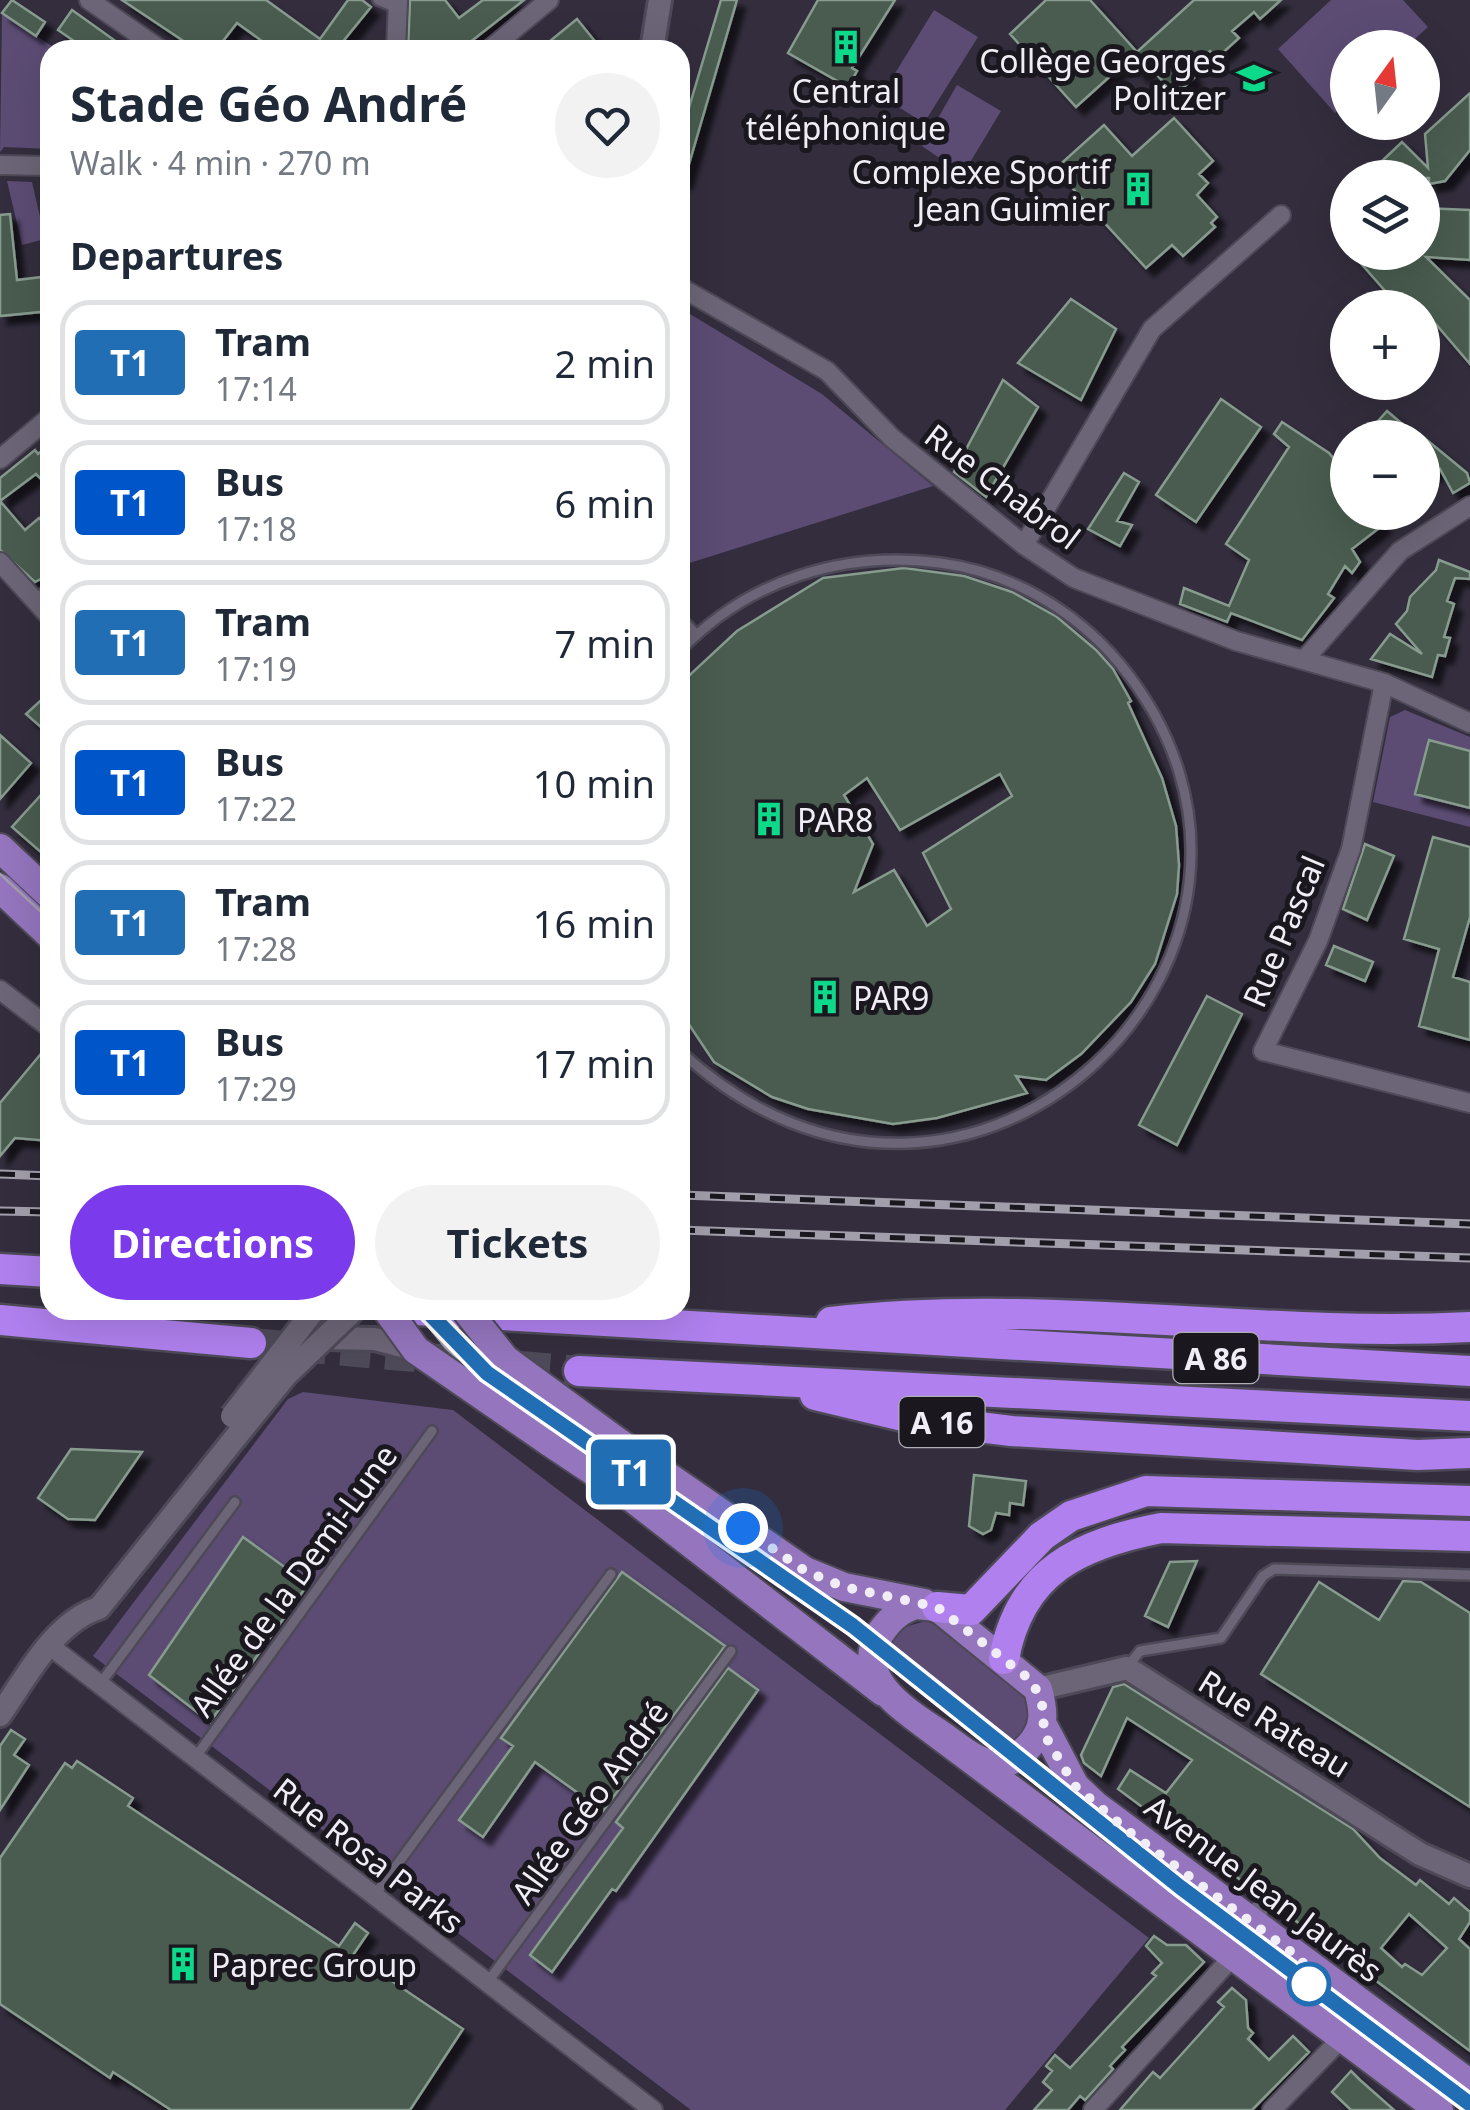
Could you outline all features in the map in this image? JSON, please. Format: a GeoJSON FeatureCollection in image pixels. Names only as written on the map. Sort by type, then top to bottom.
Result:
{"type":"FeatureCollection","features":[{"type":"Feature","properties":{"kind":"highway"},"geometry":{"type":"LineString","coordinates":[[0,1268],[40,1271]]}},
{"type":"Feature","properties":{"kind":"highway"},"geometry":{"type":"LineString","coordinates":[[764,1332],[863,1318],[963,1313],[1380,1329],[1470,1327]]}},
{"type":"Feature","properties":{"kind":"highway"},"geometry":{"type":"LineString","coordinates":[[0,1320],[252,1343]]}},
{"type":"Feature","properties":{"kind":"highway","name":"A 86"},"geometry":{"type":"LineString","coordinates":[[573,1320],[1470,1371]]}},
{"type":"Feature","properties":{"kind":"highway","name":"A 86"},"geometry":{"type":"LineString","coordinates":[[579,1371],[1470,1416]]}},
{"type":"Feature","properties":{"kind":"highway","name":"A 16"},"geometry":{"type":"LineString","coordinates":[[780,1382],[869,1410],[1011,1430],[1418,1455],[1470,1452]]}},
{"type":"Feature","properties":{"kind":"highway"},"geometry":{"type":"LineString","coordinates":[[934,1606],[970,1610],[1042,1536],[1070,1516],[1146,1492],[1470,1501]]}},
{"type":"Feature","properties":{"kind":"highway"},"geometry":{"type":"LineString","coordinates":[[1004,1659],[1011,1623],[1028,1593],[1084,1550],[1123,1535],[1161,1528],[1470,1536]]}},
{"type":"Feature","properties":{"kind":"main road"},"geometry":{"type":"LineString","coordinates":[[0,848],[40,880]]}},
{"type":"Feature","properties":{"kind":"main road"},"geometry":{"type":"LineString","coordinates":[[0,888],[40,925]]}},
{"type":"Feature","properties":{"kind":"main road"},"geometry":{"type":"LineString","coordinates":[[394,1320],[416,1350],[638,1502],[1230,1958],[1438,2110]]}},
{"type":"Feature","properties":{"kind":"main road"},"geometry":{"type":"LineString","coordinates":[[474,1320],[505,1358],[618,1442],[805,1571],[844,1587],[934,1606],[1038,1689]]}},
{"type":"Feature","properties":{"kind":"main road"},"geometry":{"type":"LineString","coordinates":[[934,1606],[895,1615],[875,1642],[871,1664],[901,1706],[981,1762],[994,1764],[1019,1755],[1043,1725]]}},
{"type":"Feature","properties":{"kind":"main road","name":"Avenue Jean Jaurès"},"geometry":{"type":"LineString","coordinates":[[1038,1689],[1043,1725],[1075,1786],[1096,1806],[1255,1916],[1470,2084]]}},
{"type":"Feature","properties":{"kind":"street"},"geometry":{"type":"LineString","coordinates":[[89,0],[147,40]]}},
{"type":"Feature","properties":{"kind":"street"},"geometry":{"type":"LineString","coordinates":[[501,40],[548,0]]}},
{"type":"Feature","properties":{"kind":"street"},"geometry":{"type":"LineString","coordinates":[[654,40],[660,0]]}},
{"type":"Feature","properties":{"kind":"street"},"geometry":{"type":"LineString","coordinates":[[396,40],[398,4]]}},
{"type":"Feature","properties":{"kind":"street"},"geometry":{"type":"LineString","coordinates":[[0,166],[40,166]]}},
{"type":"Feature","properties":{"kind":"street"},"geometry":{"type":"LineString","coordinates":[[1024,545],[1152,329],[1281,215]]}},
{"type":"Feature","properties":{"kind":"street","name":"Rue Chabrol"},"geometry":{"type":"LineString","coordinates":[[690,292],[827,372],[892,438],[1024,545],[1074,578],[1236,640],[1384,682],[1470,723]]}},
{"type":"Feature","properties":{"kind":"street"},"geometry":{"type":"LineString","coordinates":[[0,459],[40,425]]}},
{"type":"Feature","properties":{"kind":"street"},"geometry":{"type":"LineString","coordinates":[[1304,660],[1400,550],[1470,506]]}},
{"type":"Feature","properties":{"kind":"street"},"geometry":{"type":"LineString","coordinates":[[0,562],[40,606]]}},
{"type":"Feature","properties":{"kind":"street","name":"Rue Pascal"},"geometry":{"type":"LineString","coordinates":[[1384,682],[1351,850],[1318,941],[1263,1051],[1470,1103]]}},
{"type":"Feature","properties":{"kind":"street"},"geometry":{"type":"LineString","coordinates":[[0,990],[40,1020]]}},
{"type":"Feature","properties":{"kind":"street"},"geometry":{"type":"LineString","coordinates":[[0,1715],[50,1646],[82,1613],[87,1600],[239,1419],[307,1320]]}},
{"type":"Feature","properties":{"kind":"street"},"geometry":{"type":"LineString","coordinates":[[239,1419],[344,1320]]}},
{"type":"Feature","properties":{"kind":"street"},"geometry":{"type":"LineString","coordinates":[[460,1320],[505,1358]]}},
{"type":"Feature","properties":{"kind":"street"},"geometry":{"type":"LineString","coordinates":[[327,1338],[375,1338],[416,1350]]}},
{"type":"Feature","properties":{"kind":"street","name":"Rue Rosa Parks"},"geometry":{"type":"LineString","coordinates":[[50,1646],[653,2110]]}},
{"type":"Feature","properties":{"kind":"street"},"geometry":{"type":"LineString","coordinates":[[1038,1689],[1127,1668]]}},
{"type":"Feature","properties":{"kind":"street","name":"Rue Rateau"},"geometry":{"type":"LineString","coordinates":[[1127,1668],[1420,1854],[1470,1876]]}},
{"type":"Feature","properties":{"kind":"street"},"geometry":{"type":"LineString","coordinates":[[1093,2110],[1230,1958],[1255,1916]]}},
{"type":"Feature","properties":{"kind":"street"},"geometry":{"type":"LineString","coordinates":[[1272,2110],[1342,2038]]}},
{"type":"Feature","properties":{"kind":"lane"},"geometry":{"type":"LineString","coordinates":[[378,0],[398,4]]}},
{"type":"Feature","properties":{"kind":"lane"},"geometry":{"type":"LineString","coordinates":[[690,640],[756,592],[825,566],[898,557],[970,567],[1039,594],[1098,638],[1145,695],[1176,761],[1190,833],[1185,906],[1162,976],[1123,1038],[1070,1088],[1005,1124],[934,1142],[888,1145],[842,1140],[796,1128],[754,1109],[690,1061]]}},
{"type":"Feature","properties":{"kind":"lane"},"geometry":{"type":"LineString","coordinates":[[34,600],[40,596]]}},
{"type":"Feature","properties":{"kind":"lane"},"geometry":{"type":"LineString","coordinates":[[690,627],[696,634]]}},
{"type":"Feature","properties":{"kind":"lane","name":"Allée de la Demi-Lune"},"geometry":{"type":"LineString","coordinates":[[195,1758],[432,1431]]}},
{"type":"Feature","properties":{"kind":"lane"},"geometry":{"type":"LineString","coordinates":[[100,1684],[235,1502]]}},
{"type":"Feature","properties":{"kind":"lane"},"geometry":{"type":"LineString","coordinates":[[1127,1668],[1140,1651],[1221,1638],[1263,1576],[1274,1569],[1470,1575]]}},
{"type":"Feature","properties":{"kind":"lane"},"geometry":{"type":"LineString","coordinates":[[374,1896],[611,1574]]}},
{"type":"Feature","properties":{"kind":"lane","name":"Allée Géo André"},"geometry":{"type":"LineString","coordinates":[[487,1984],[731,1651]]}},
{"type":"Feature","properties":{"kind":"shaded area"},"geometry":{"type":"Polygon","coordinates":[[[1331,0],[1403,0],[1428,27],[1330,30],[1330,107],[1278,49],[1331,0]]]}},
{"type":"Feature","properties":{"kind":"shaded area"},"geometry":{"type":"Polygon","coordinates":[[[934,10],[978,37],[924,123],[881,96],[934,10]]]}},
{"type":"Feature","properties":{"kind":"shaded area"},"geometry":{"type":"Polygon","coordinates":[[[2,13],[43,40],[40,149],[4,147],[0,152],[2,13]]]}},
{"type":"Feature","properties":{"kind":"shaded area"},"geometry":{"type":"Polygon","coordinates":[[[957,85],[1001,111],[963,174],[922,146],[957,85]]]}},
{"type":"Feature","properties":{"kind":"shaded area"},"geometry":{"type":"Polygon","coordinates":[[[7,181],[32,182],[40,217],[40,240],[22,245],[7,181]]]}},
{"type":"Feature","properties":{"kind":"shaded area"},"geometry":{"type":"Polygon","coordinates":[[[690,314],[822,394],[933,486],[690,563],[690,314]]]}},
{"type":"Feature","properties":{"kind":"shaded area"},"geometry":{"type":"Polygon","coordinates":[[[1405,710],[1470,737],[1470,827],[1373,802],[1390,717],[1405,710]]]}},
{"type":"Feature","properties":{"kind":"shaded area"},"geometry":{"type":"Polygon","coordinates":[[[303,1392],[453,1410],[1149,1938],[1005,2110],[691,2110],[93,1656],[288,1399],[303,1392]]]}},
{"type":"Feature","properties":{"kind":"shaded area"},"geometry":{"type":"Polygon","coordinates":[[[925,1621],[977,1652],[1026,1697],[1027,1732],[1012,1745],[885,1644],[892,1631],[925,1621]]]}},
{"type":"Feature","properties":{"kind":"building"},"geometry":{"type":"Polygon","coordinates":[[[12,0],[45,22],[36,36],[2,13],[12,0]]]}},
{"type":"Feature","properties":{"kind":"building"},"geometry":{"type":"Polygon","coordinates":[[[122,0],[266,0],[320,39],[348,0],[362,0],[371,7],[344,40],[261,40],[237,23],[224,40],[182,40],[122,0]]]}},
{"type":"Feature","properties":{"kind":"building"},"geometry":{"type":"Polygon","coordinates":[[[410,0],[445,0],[459,18],[483,0],[524,0],[473,40],[408,40],[410,0]]]}},
{"type":"Feature","properties":{"kind":"building"},"geometry":{"type":"Polygon","coordinates":[[[721,0],[737,0],[690,161],[690,104],[721,0]]]}},
{"type":"Feature","properties":{"kind":"building","name":"Central téléphonique"},"geometry":{"type":"Polygon","coordinates":[[[818,0],[895,0],[852,68],[857,71],[848,87],[788,53],[818,0]]]}},
{"type":"Feature","properties":{"kind":"building"},"geometry":{"type":"Polygon","coordinates":[[[1046,0],[1090,0],[1137,52],[1194,0],[1281,0],[1260,19],[1254,12],[1232,31],[1239,38],[1216,59],[1210,51],[1188,71],[1194,78],[1175,95],[1149,66],[1141,74],[1128,60],[1076,107],[1010,34],[1046,0]]]}},
{"type":"Feature","properties":{"kind":"building"},"geometry":{"type":"Polygon","coordinates":[[[72,10],[114,40],[72,40],[58,30],[72,10]]]}},
{"type":"Feature","properties":{"kind":"building"},"geometry":{"type":"Polygon","coordinates":[[[577,19],[594,40],[551,40],[577,19]]]}},
{"type":"Feature","properties":{"kind":"building"},"geometry":{"type":"Polygon","coordinates":[[[1470,93],[1470,150],[1445,181],[1440,182],[1440,160],[1427,160],[1426,140],[1440,140],[1440,120],[1470,93]]]}},
{"type":"Feature","properties":{"kind":"building","name":"Complexe Sportif Jean Guimier"},"geometry":{"type":"Polygon","coordinates":[[[1174,118],[1213,161],[1199,174],[1208,183],[1197,195],[1217,217],[1211,223],[1215,227],[1183,256],[1172,245],[1146,268],[1055,169],[1104,125],[1132,156],[1174,118]]]}},
{"type":"Feature","properties":{"kind":"building"},"geometry":{"type":"Polygon","coordinates":[[[1402,142],[1420,160],[1383,160],[1402,142]]]}},
{"type":"Feature","properties":{"kind":"building"},"geometry":{"type":"Polygon","coordinates":[[[1440,209],[1470,210],[1470,260],[1440,258],[1440,209]]]}},
{"type":"Feature","properties":{"kind":"building"},"geometry":{"type":"Polygon","coordinates":[[[10,214],[17,280],[40,277],[40,312],[0,316],[0,215],[10,214]]]}},
{"type":"Feature","properties":{"kind":"building"},"geometry":{"type":"Polygon","coordinates":[[[1367,270],[1439,270],[1470,300],[1470,364],[1440,329],[1440,290],[1384,290],[1367,270]]]}},
{"type":"Feature","properties":{"kind":"building"},"geometry":{"type":"Polygon","coordinates":[[[1071,299],[1116,329],[1081,400],[1018,363],[1071,299]]]}},
{"type":"Feature","properties":{"kind":"building"},"geometry":{"type":"Polygon","coordinates":[[[1003,380],[1038,407],[986,497],[954,472],[1003,380]]]}},
{"type":"Feature","properties":{"kind":"building"},"geometry":{"type":"Polygon","coordinates":[[[1221,399],[1261,427],[1196,522],[1156,495],[1221,399]]]}},
{"type":"Feature","properties":{"kind":"building"},"geometry":{"type":"Polygon","coordinates":[[[1387,411],[1398,420],[1379,420],[1387,411]]]}},
{"type":"Feature","properties":{"kind":"building"},"geometry":{"type":"Polygon","coordinates":[[[1282,422],[1330,454],[1330,530],[1377,530],[1352,549],[1360,562],[1352,573],[1345,566],[1328,594],[1334,598],[1302,640],[1231,613],[1227,622],[1180,604],[1184,588],[1229,606],[1249,560],[1226,544],[1289,447],[1274,434],[1282,422]]]}},
{"type":"Feature","properties":{"kind":"building"},"geometry":{"type":"Polygon","coordinates":[[[35,450],[40,478],[36,474],[0,501],[0,478],[35,450]]]}},
{"type":"Feature","properties":{"kind":"building"},"geometry":{"type":"Polygon","coordinates":[[[1440,451],[1467,473],[1470,483],[1453,493],[1440,469],[1440,451]]]}},
{"type":"Feature","properties":{"kind":"building"},"geometry":{"type":"Polygon","coordinates":[[[1124,473],[1139,482],[1117,521],[1132,525],[1120,546],[1088,529],[1124,473]]]}},
{"type":"Feature","properties":{"kind":"building"},"geometry":{"type":"Polygon","coordinates":[[[0,501],[25,530],[40,519],[40,579],[35,582],[0,550],[0,501]]]}},
{"type":"Feature","properties":{"kind":"building"},"geometry":{"type":"Polygon","coordinates":[[[1439,560],[1470,572],[1470,579],[1455,578],[1447,601],[1454,604],[1444,637],[1450,638],[1445,656],[1438,655],[1432,677],[1371,659],[1390,634],[1422,654],[1396,624],[1407,611],[1410,597],[1436,570],[1439,560]]]}},
{"type":"Feature","properties":{"kind":"building"},"geometry":{"type":"Polygon","coordinates":[[[904,568],[964,576],[1012,592],[1057,617],[1113,669],[1131,701],[1128,703],[1162,778],[1176,826],[1177,894],[1155,964],[1131,1002],[1081,1054],[1046,1080],[1016,1076],[1027,1093],[937,1118],[893,1124],[808,1109],[772,1097],[714,1062],[690,1026],[690,675],[737,631],[823,578],[904,568]],[[1000,774],[900,830],[867,778],[844,795],[873,844],[854,892],[894,870],[927,926],[951,909],[923,853],[1012,796],[1000,774]]]}},
{"type":"Feature","properties":{"kind":"building"},"geometry":{"type":"Polygon","coordinates":[[[40,701],[40,726],[26,714],[40,701]]]}},
{"type":"Feature","properties":{"kind":"building"},"geometry":{"type":"Polygon","coordinates":[[[0,735],[31,763],[0,799],[0,735]]]}},
{"type":"Feature","properties":{"kind":"building"},"geometry":{"type":"Polygon","coordinates":[[[1429,740],[1470,751],[1470,808],[1415,794],[1429,740]]]}},
{"type":"Feature","properties":{"kind":"building"},"geometry":{"type":"Polygon","coordinates":[[[40,796],[40,851],[12,827],[40,796]]]}},
{"type":"Feature","properties":{"kind":"building"},"geometry":{"type":"Polygon","coordinates":[[[1433,837],[1470,847],[1470,917],[1453,977],[1470,982],[1470,1040],[1419,1026],[1439,949],[1404,939],[1433,837]]]}},
{"type":"Feature","properties":{"kind":"building"},"geometry":{"type":"Polygon","coordinates":[[[1365,844],[1394,856],[1367,920],[1343,909],[1365,844]]]}},
{"type":"Feature","properties":{"kind":"building"},"geometry":{"type":"Polygon","coordinates":[[[1334,946],[1373,962],[1365,981],[1326,965],[1334,946]]]}},
{"type":"Feature","properties":{"kind":"building"},"geometry":{"type":"Polygon","coordinates":[[[1207,996],[1242,1014],[1177,1145],[1139,1125],[1207,996]]]}},
{"type":"Feature","properties":{"kind":"building"},"geometry":{"type":"Polygon","coordinates":[[[40,1055],[40,1140],[15,1138],[0,1156],[0,1103],[40,1055]]]}},
{"type":"Feature","properties":{"kind":"building"},"geometry":{"type":"Polygon","coordinates":[[[71,1449],[142,1452],[95,1520],[68,1519],[38,1498],[71,1449]]]}},
{"type":"Feature","properties":{"kind":"building"},"geometry":{"type":"Polygon","coordinates":[[[974,1475],[1026,1481],[1023,1505],[1010,1503],[1009,1515],[996,1513],[991,1530],[983,1534],[969,1526],[974,1475]]]}},
{"type":"Feature","properties":{"kind":"building"},"geometry":{"type":"Polygon","coordinates":[[[243,1537],[308,1584],[210,1722],[149,1675],[243,1537]]]}},
{"type":"Feature","properties":{"kind":"building"},"geometry":{"type":"Polygon","coordinates":[[[1197,1561],[1168,1627],[1145,1616],[1170,1562],[1197,1561]]]}},
{"type":"Feature","properties":{"kind":"building"},"geometry":{"type":"Polygon","coordinates":[[[622,1572],[725,1646],[603,1811],[535,1762],[483,1837],[459,1820],[513,1746],[501,1738],[622,1572]]]}},
{"type":"Feature","properties":{"kind":"building"},"geometry":{"type":"Polygon","coordinates":[[[1403,1581],[1421,1582],[1470,1613],[1470,1807],[1261,1674],[1319,1582],[1379,1620],[1403,1581]]]}},
{"type":"Feature","properties":{"kind":"building"},"geometry":{"type":"Polygon","coordinates":[[[728,1668],[758,1690],[616,1891],[612,1889],[552,1972],[530,1955],[623,1828],[616,1822],[728,1668]]]}},
{"type":"Feature","properties":{"kind":"building"},"geometry":{"type":"Polygon","coordinates":[[[1124,1684],[1353,1829],[1380,1858],[1416,1885],[1420,1880],[1449,1904],[1454,1898],[1470,1912],[1470,1922],[1459,1939],[1470,1949],[1470,2051],[1351,1962],[1357,1955],[1333,1937],[1327,1944],[1118,1789],[1130,1770],[1166,1793],[1192,1760],[1127,1718],[1101,1776],[1084,1763],[1081,1755],[1113,1687],[1124,1684]],[[1409,1914],[1381,1948],[1402,1967],[1405,1964],[1422,1975],[1447,1948],[1409,1914]]]}},
{"type":"Feature","properties":{"kind":"building"},"geometry":{"type":"Polygon","coordinates":[[[11,1730],[25,1739],[14,1755],[29,1765],[0,1810],[0,1746],[11,1730]]]}},
{"type":"Feature","properties":{"kind":"building","name":"Paprec Group"},"geometry":{"type":"Polygon","coordinates":[[[77,1761],[133,1798],[128,1806],[339,1946],[355,1923],[368,1933],[353,1955],[463,2029],[410,2110],[171,2110],[113,2072],[110,2078],[0,2004],[0,1858],[65,1763],[72,1768],[77,1761]]]}},
{"type":"Feature","properties":{"kind":"building"},"geometry":{"type":"Polygon","coordinates":[[[1154,1936],[1167,1945],[1186,1945],[1204,1962],[1122,2047],[1125,2050],[1110,2066],[1113,2069],[1085,2100],[1080,2096],[1068,2110],[1034,2110],[1052,2090],[1043,2082],[1052,2071],[1046,2066],[1055,2055],[1070,2068],[1156,1976],[1152,1973],[1162,1963],[1146,1946],[1154,1936]]]}},
{"type":"Feature","properties":{"kind":"building"},"geometry":{"type":"Polygon","coordinates":[[[1232,1988],[1246,2000],[1248,2028],[1253,2033],[1248,2039],[1269,2060],[1293,2036],[1309,2052],[1252,2110],[1120,2110],[1153,2072],[1160,2078],[1224,2007],[1218,2002],[1232,1988]]]}},
{"type":"Feature","properties":{"kind":"building"},"geometry":{"type":"Polygon","coordinates":[[[1351,2071],[1394,2110],[1351,2110],[1332,2092],[1351,2071]]]}},
{"type":"Feature","properties":{"kind":"tunnel"},"geometry":{"type":"LineString","coordinates":[[251,1343],[579,1371]]}},
{"type":"Feature","properties":{"kind":"tram line"},"geometry":{"type":"LineString","coordinates":[[0,874],[40,911]]}},
{"type":"Feature","properties":{"kind":"tram line"},"geometry":{"type":"LineString","coordinates":[[423,1320],[445,1347],[481,1379],[759,1569],[905,1676],[1239,1943],[1464,2110]]}},
{"type":"Feature","properties":{"kind":"tram line","name":"T1"},"geometry":{"type":"LineString","coordinates":[[434,1320],[487,1373],[810,1594],[911,1669],[1127,1846],[1470,2104]]}},
{"type":"Feature","properties":{"kind":"railway"},"geometry":{"type":"LineString","coordinates":[[0,1174],[40,1176]]}},
{"type":"Feature","properties":{"kind":"railway"},"geometry":{"type":"LineString","coordinates":[[690,1195],[1470,1224]]}},
{"type":"Feature","properties":{"kind":"railway"},"geometry":{"type":"LineString","coordinates":[[0,1211],[40,1212]]}},
{"type":"Feature","properties":{"kind":"railway"},"geometry":{"type":"LineString","coordinates":[[690,1230],[1470,1258]]}},
{"type":"Feature","properties":{"kind":"place","name":"Central téléphonique"},"geometry":{"type":"Point","coordinates":[846,47]}},
{"type":"Feature","properties":{"kind":"place","name":"Collège Georges Politzer"},"geometry":{"type":"Point","coordinates":[1254,78]}},
{"type":"Feature","properties":{"kind":"place","name":"Complexe Sportif Jean Guimier"},"geometry":{"type":"Point","coordinates":[1138,189]}},
{"type":"Feature","properties":{"kind":"place","name":"PAR8"},"geometry":{"type":"Point","coordinates":[769,819]}},
{"type":"Feature","properties":{"kind":"place","name":"PAR9"},"geometry":{"type":"Point","coordinates":[825,997]}},
{"type":"Feature","properties":{"kind":"place","name":"Paprec Group"},"geometry":{"type":"Point","coordinates":[183,1964]}},
{"type":"Feature","properties":{"kind":"route"},"geometry":{"type":"LineString","coordinates":[[743,1528],[805,1571],[844,1587],[937,1607],[1033,1682],[1043,1708],[1044,1734],[1075,1786],[1128,1831],[1302,1960],[1309,1984]]}}]}
